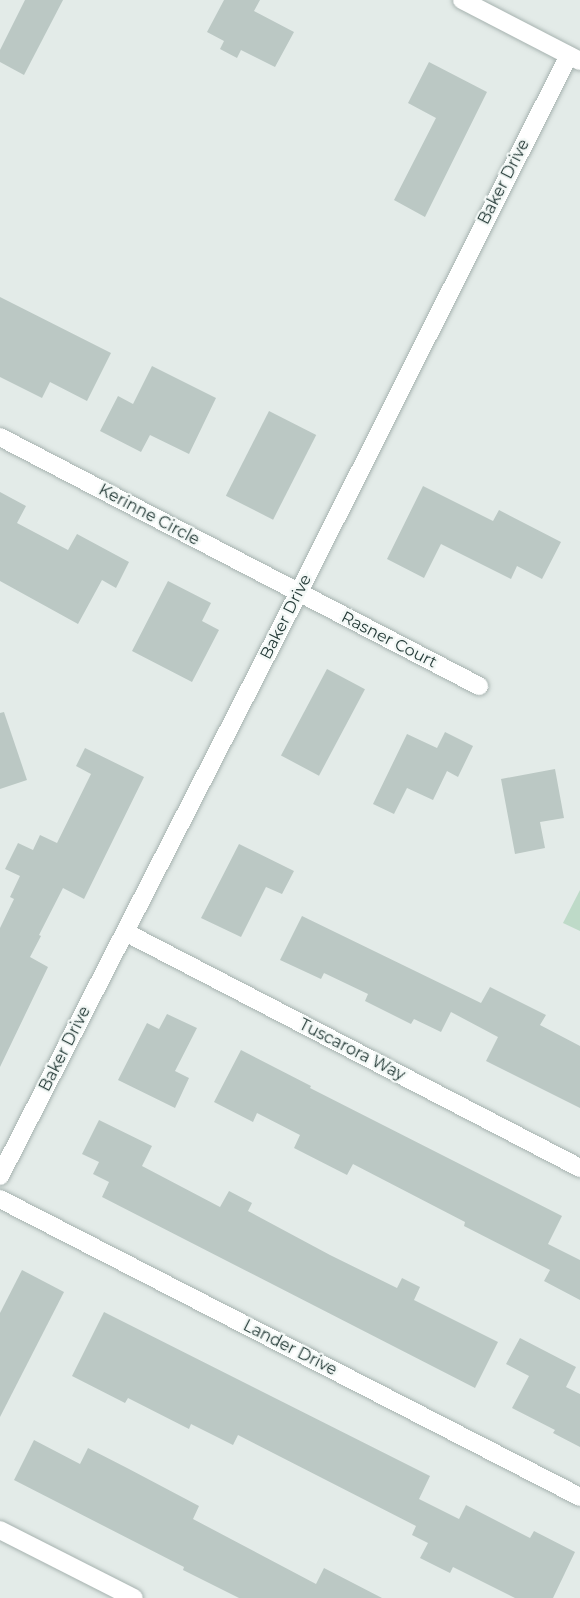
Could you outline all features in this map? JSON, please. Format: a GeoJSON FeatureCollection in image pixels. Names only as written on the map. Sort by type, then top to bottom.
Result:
{"type":"FeatureCollection","features":[{"type":"Feature","properties":{"kind":"street"},"geometry":{"type":"LineString","coordinates":[[462,0],[574,58]]}},
{"type":"Feature","properties":{"kind":"street","name":"Baker Drive"},"geometry":{"type":"LineString","coordinates":[[0,1176],[574,58]]}},
{"type":"Feature","properties":{"kind":"street","name":"Kerinne Circle"},"geometry":{"type":"LineString","coordinates":[[0,437],[298,594]]}},
{"type":"Feature","properties":{"kind":"street","name":"Rasner Court"},"geometry":{"type":"LineString","coordinates":[[298,594],[478,686]]}},
{"type":"Feature","properties":{"kind":"street","name":"Tuscarora Way"},"geometry":{"type":"LineString","coordinates":[[125,932],[580,1168]]}},
{"type":"Feature","properties":{"kind":"street","name":"Lander Drive"},"geometry":{"type":"LineString","coordinates":[[0,1199],[580,1497]]}},
{"type":"Feature","properties":{"kind":"street"},"geometry":{"type":"LineString","coordinates":[[0,1530],[134,1598]]}},
{"type":"Feature","properties":{"kind":"green space"},"geometry":{"type":"Polygon","coordinates":[[[580,890],[580,931],[563,923],[580,890]]]}},
{"type":"Feature","properties":{"kind":"building"},"geometry":{"type":"Polygon","coordinates":[[[25,0],[63,0],[24,75],[0,62],[0,50],[25,0]]]}},
{"type":"Feature","properties":{"kind":"building"},"geometry":{"type":"Polygon","coordinates":[[[224,0],[260,0],[254,11],[294,32],[275,67],[241,50],[237,58],[220,49],[224,41],[207,32],[224,0]]]}},
{"type":"Feature","properties":{"kind":"building"},"geometry":{"type":"Polygon","coordinates":[[[429,62],[487,92],[425,217],[394,200],[436,118],[408,103],[429,62]]]}},
{"type":"Feature","properties":{"kind":"building"},"geometry":{"type":"Polygon","coordinates":[[[0,297],[111,353],[87,401],[50,382],[42,398],[0,377],[0,297]]]}},
{"type":"Feature","properties":{"kind":"building"},"geometry":{"type":"Polygon","coordinates":[[[152,366],[216,398],[189,454],[150,435],[141,452],[100,431],[118,396],[133,404],[152,366]]]}},
{"type":"Feature","properties":{"kind":"building"},"geometry":{"type":"Polygon","coordinates":[[[269,411],[316,435],[273,520],[226,496],[269,411]]]}},
{"type":"Feature","properties":{"kind":"building"},"geometry":{"type":"Polygon","coordinates":[[[423,486],[493,521],[499,510],[561,542],[542,579],[517,566],[511,579],[441,544],[424,578],[387,559],[423,486]]]}},
{"type":"Feature","properties":{"kind":"building"},"geometry":{"type":"Polygon","coordinates":[[[0,492],[26,506],[17,523],[68,550],[77,534],[129,562],[116,588],[102,580],[78,624],[0,581],[0,492]]]}},
{"type":"Feature","properties":{"kind":"building"},"geometry":{"type":"Polygon","coordinates":[[[168,581],[211,603],[202,621],[219,630],[192,682],[132,651],[168,581]]]}},
{"type":"Feature","properties":{"kind":"building"},"geometry":{"type":"Polygon","coordinates":[[[327,669],[365,689],[319,776],[281,756],[327,669]]]}},
{"type":"Feature","properties":{"kind":"building"},"geometry":{"type":"Polygon","coordinates":[[[4,712],[27,780],[0,789],[0,713],[4,712]]]}},
{"type":"Feature","properties":{"kind":"building"},"geometry":{"type":"Polygon","coordinates":[[[445,732],[473,746],[458,777],[447,771],[433,800],[407,788],[394,814],[373,804],[407,734],[437,748],[445,732]]]}},
{"type":"Feature","properties":{"kind":"building"},"geometry":{"type":"Polygon","coordinates":[[[85,748],[144,777],[84,899],[63,888],[39,935],[41,936],[30,957],[48,967],[0,1067],[0,928],[14,899],[10,897],[20,876],[5,869],[18,843],[33,850],[40,835],[57,843],[91,774],[76,766],[85,748]]]}},
{"type":"Feature","properties":{"kind":"building"},"geometry":{"type":"Polygon","coordinates":[[[555,769],[564,818],[540,822],[545,848],[515,854],[501,779],[555,769]]]}},
{"type":"Feature","properties":{"kind":"building"},"geometry":{"type":"Polygon","coordinates":[[[239,844],[294,871],[282,894],[266,887],[241,937],[201,918],[239,844]]]}},
{"type":"Feature","properties":{"kind":"building"},"geometry":{"type":"Polygon","coordinates":[[[302,916],[481,1003],[490,987],[546,1015],[540,1025],[580,1046],[580,1108],[486,1061],[498,1037],[451,1012],[441,1032],[414,1019],[411,1024],[365,1001],[368,994],[324,973],[321,979],[280,960],[302,916]]]}},
{"type":"Feature","properties":{"kind":"building"},"geometry":{"type":"Polygon","coordinates":[[[167,1014],[197,1028],[175,1071],[189,1078],[175,1108],[118,1080],[147,1023],[159,1029],[167,1014]]]}},
{"type":"Feature","properties":{"kind":"building"},"geometry":{"type":"Polygon","coordinates":[[[241,1050],[311,1086],[310,1088],[562,1216],[548,1244],[580,1260],[580,1300],[544,1281],[550,1270],[464,1226],[465,1222],[353,1164],[347,1175],[294,1148],[300,1135],[257,1113],[253,1122],[214,1102],[241,1050]]]}},
{"type":"Feature","properties":{"kind":"building"},"geometry":{"type":"Polygon","coordinates":[[[99,1120],[152,1146],[142,1166],[220,1207],[229,1191],[252,1203],[248,1211],[330,1255],[397,1288],[402,1278],[420,1287],[414,1300],[498,1342],[475,1388],[102,1197],[109,1182],[93,1174],[99,1162],[82,1154],[99,1120]]]}},
{"type":"Feature","properties":{"kind":"building"},"geometry":{"type":"Polygon","coordinates":[[[22,1270],[64,1292],[0,1417],[0,1313],[22,1270]]]}},
{"type":"Feature","properties":{"kind":"building"},"geometry":{"type":"Polygon","coordinates":[[[104,1312],[430,1476],[419,1499],[459,1519],[466,1505],[530,1538],[534,1531],[575,1552],[553,1598],[515,1598],[453,1567],[450,1573],[420,1558],[428,1543],[412,1535],[416,1526],[238,1435],[233,1445],[191,1424],[189,1429],[128,1398],[125,1403],[72,1376],[104,1312]]]}},
{"type":"Feature","properties":{"kind":"building"},"geometry":{"type":"Polygon","coordinates":[[[520,1338],[576,1367],[566,1387],[580,1394],[580,1447],[553,1433],[555,1430],[512,1408],[529,1376],[506,1364],[520,1338]]]}},
{"type":"Feature","properties":{"kind":"building"},"geometry":{"type":"Polygon","coordinates":[[[34,1440],[80,1464],[88,1448],[199,1506],[193,1519],[316,1584],[324,1568],[382,1598],[239,1598],[183,1570],[184,1567],[14,1480],[34,1440]]]}}]}
